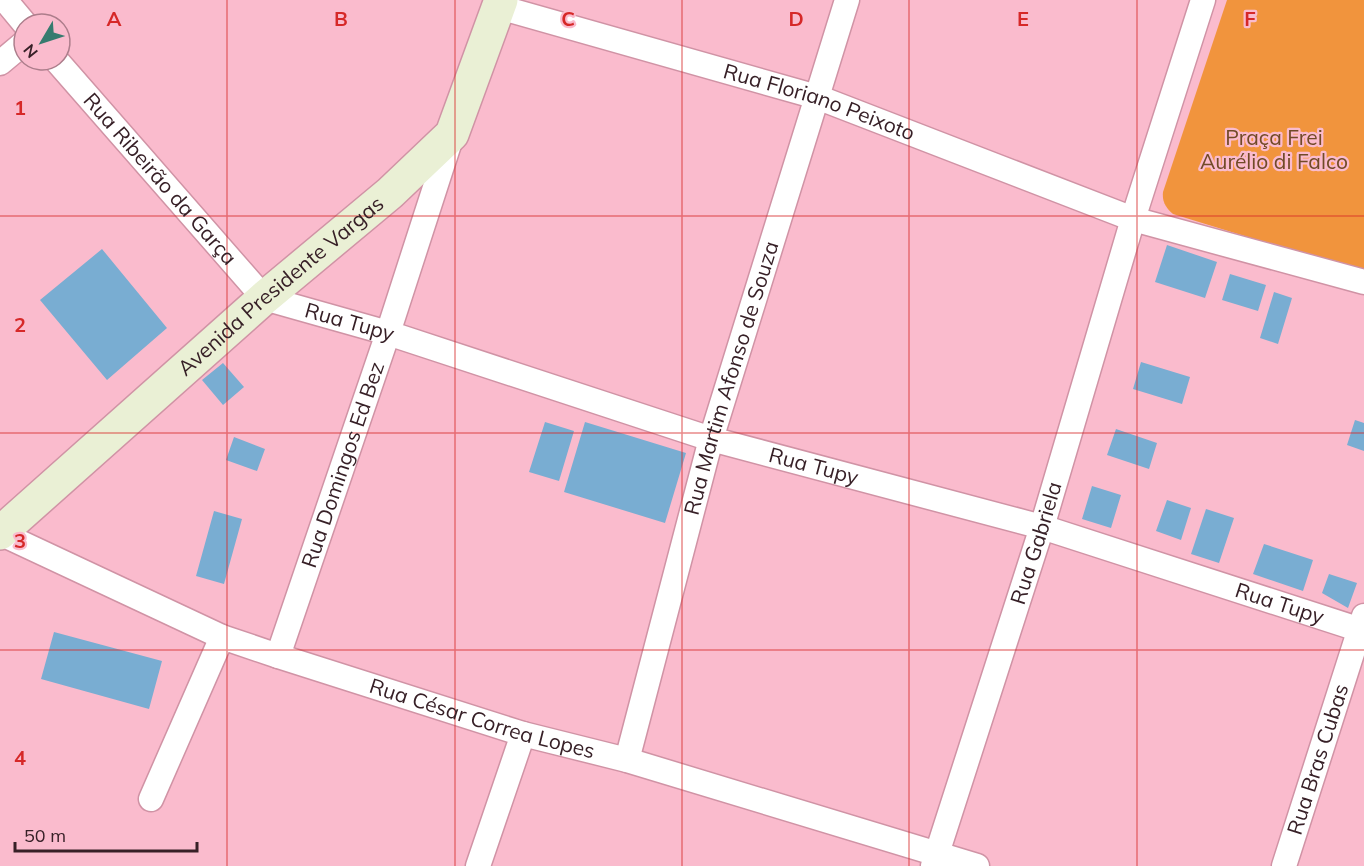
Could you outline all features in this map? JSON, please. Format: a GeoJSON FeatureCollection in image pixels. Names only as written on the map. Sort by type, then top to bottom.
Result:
{"type":"FeatureCollection","features":[{"type":"Feature","properties":{"kind":"main road","name":"Avenida Presidente Vargas"},"geometry":{"type":"LineString","coordinates":[[0,533],[264,298],[390,193],[452,134],[500,4]]}},
{"type":"Feature","properties":{"kind":"street"},"geometry":{"type":"LineString","coordinates":[[5,0],[15,12]]}},
{"type":"Feature","properties":{"kind":"street","name":"Rua Martim Afonso de Souza"},"geometry":{"type":"LineString","coordinates":[[627,760],[711,439],[847,0]]}},
{"type":"Feature","properties":{"kind":"street"},"geometry":{"type":"LineString","coordinates":[[1203,0],[1133,219],[1364,282]]}},
{"type":"Feature","properties":{"kind":"street","name":"Rua Floriano Peixoto"},"geometry":{"type":"LineString","coordinates":[[500,4],[817,97],[1133,219]]}},
{"type":"Feature","properties":{"kind":"street"},"geometry":{"type":"LineString","coordinates":[[0,63],[12,53]]}},
{"type":"Feature","properties":{"kind":"street","name":"Rua Ribeirão da Garça"},"geometry":{"type":"LineString","coordinates":[[66,72],[264,298]]}},
{"type":"Feature","properties":{"kind":"street","name":"Rua Domingos Ed Bez"},"geometry":{"type":"LineString","coordinates":[[278,656],[388,333],[452,134]]}},
{"type":"Feature","properties":{"kind":"street","name":"Rua Gabriela"},"geometry":{"type":"LineString","coordinates":[[935,860],[1042,527],[1133,219]]}},
{"type":"Feature","properties":{"kind":"street","name":"Rua Tupy"},"geometry":{"type":"LineString","coordinates":[[264,298],[388,333],[711,439],[1042,527],[1362,626]]}},
{"type":"Feature","properties":{"kind":"street","name":"Rua César Correa Lopes"},"geometry":{"type":"LineString","coordinates":[[0,533],[222,637],[523,734],[627,760],[935,860],[977,866]]}},
{"type":"Feature","properties":{"kind":"street","name":"Rua Bras Cubas"},"geometry":{"type":"LineString","coordinates":[[1284,866],[1362,626]]}},
{"type":"Feature","properties":{"kind":"street"},"geometry":{"type":"LineString","coordinates":[[151,799],[222,637]]}},
{"type":"Feature","properties":{"kind":"street"},"geometry":{"type":"LineString","coordinates":[[478,866],[523,734]]}},
{"type":"Feature","properties":{"kind":"green space","name":"Praça Frei Aurélio di Falco"},"geometry":{"type":"Polygon","coordinates":[[[1227,0],[1364,0],[1364,273],[1173,214],[1165,204],[1163,192],[1227,0]]]}},
{"type":"Feature","properties":{"kind":"building"},"geometry":{"type":"Polygon","coordinates":[[[1167,245],[1217,262],[1205,298],[1155,282],[1167,245]]]}},
{"type":"Feature","properties":{"kind":"building"},"geometry":{"type":"Polygon","coordinates":[[[102,249],[167,328],[107,380],[40,300],[102,249]]]}},
{"type":"Feature","properties":{"kind":"building"},"geometry":{"type":"Polygon","coordinates":[[[1230,274],[1266,285],[1258,311],[1222,300],[1230,274]]]}},
{"type":"Feature","properties":{"kind":"building"},"geometry":{"type":"Polygon","coordinates":[[[1274,292],[1292,298],[1278,344],[1260,338],[1274,292]]]}},
{"type":"Feature","properties":{"kind":"building"},"geometry":{"type":"Polygon","coordinates":[[[1141,362],[1190,377],[1182,404],[1133,389],[1141,362]]]}},
{"type":"Feature","properties":{"kind":"building"},"geometry":{"type":"Polygon","coordinates":[[[223,363],[244,387],[223,405],[202,380],[223,363]]]}},
{"type":"Feature","properties":{"kind":"building"},"geometry":{"type":"Polygon","coordinates":[[[1355,420],[1364,423],[1364,451],[1347,445],[1355,420]]]}},
{"type":"Feature","properties":{"kind":"building"},"geometry":{"type":"Polygon","coordinates":[[[545,422],[574,431],[559,481],[529,472],[545,422]]]}},
{"type":"Feature","properties":{"kind":"building"},"geometry":{"type":"Polygon","coordinates":[[[585,422],[686,453],[665,523],[564,492],[585,422]]]}},
{"type":"Feature","properties":{"kind":"building"},"geometry":{"type":"Polygon","coordinates":[[[1116,429],[1157,443],[1149,469],[1107,455],[1116,429]]]}},
{"type":"Feature","properties":{"kind":"building"},"geometry":{"type":"Polygon","coordinates":[[[234,437],[265,449],[257,471],[226,460],[234,437]]]}},
{"type":"Feature","properties":{"kind":"building"},"geometry":{"type":"Polygon","coordinates":[[[1092,486],[1121,495],[1111,528],[1082,519],[1092,486]]]}},
{"type":"Feature","properties":{"kind":"building"},"geometry":{"type":"Polygon","coordinates":[[[1167,500],[1191,508],[1181,540],[1156,531],[1167,500]]]}},
{"type":"Feature","properties":{"kind":"building"},"geometry":{"type":"Polygon","coordinates":[[[1206,509],[1234,518],[1219,563],[1191,554],[1206,509]]]}},
{"type":"Feature","properties":{"kind":"building"},"geometry":{"type":"Polygon","coordinates":[[[214,511],[242,519],[224,584],[196,576],[214,511]]]}},
{"type":"Feature","properties":{"kind":"building"},"geometry":{"type":"Polygon","coordinates":[[[1264,544],[1313,560],[1303,591],[1253,574],[1264,544]]]}},
{"type":"Feature","properties":{"kind":"building"},"geometry":{"type":"Polygon","coordinates":[[[1329,574],[1357,583],[1348,608],[1322,593],[1329,574]]]}},
{"type":"Feature","properties":{"kind":"building"},"geometry":{"type":"Polygon","coordinates":[[[54,632],[162,661],[149,709],[41,679],[54,632]]]}}]}
